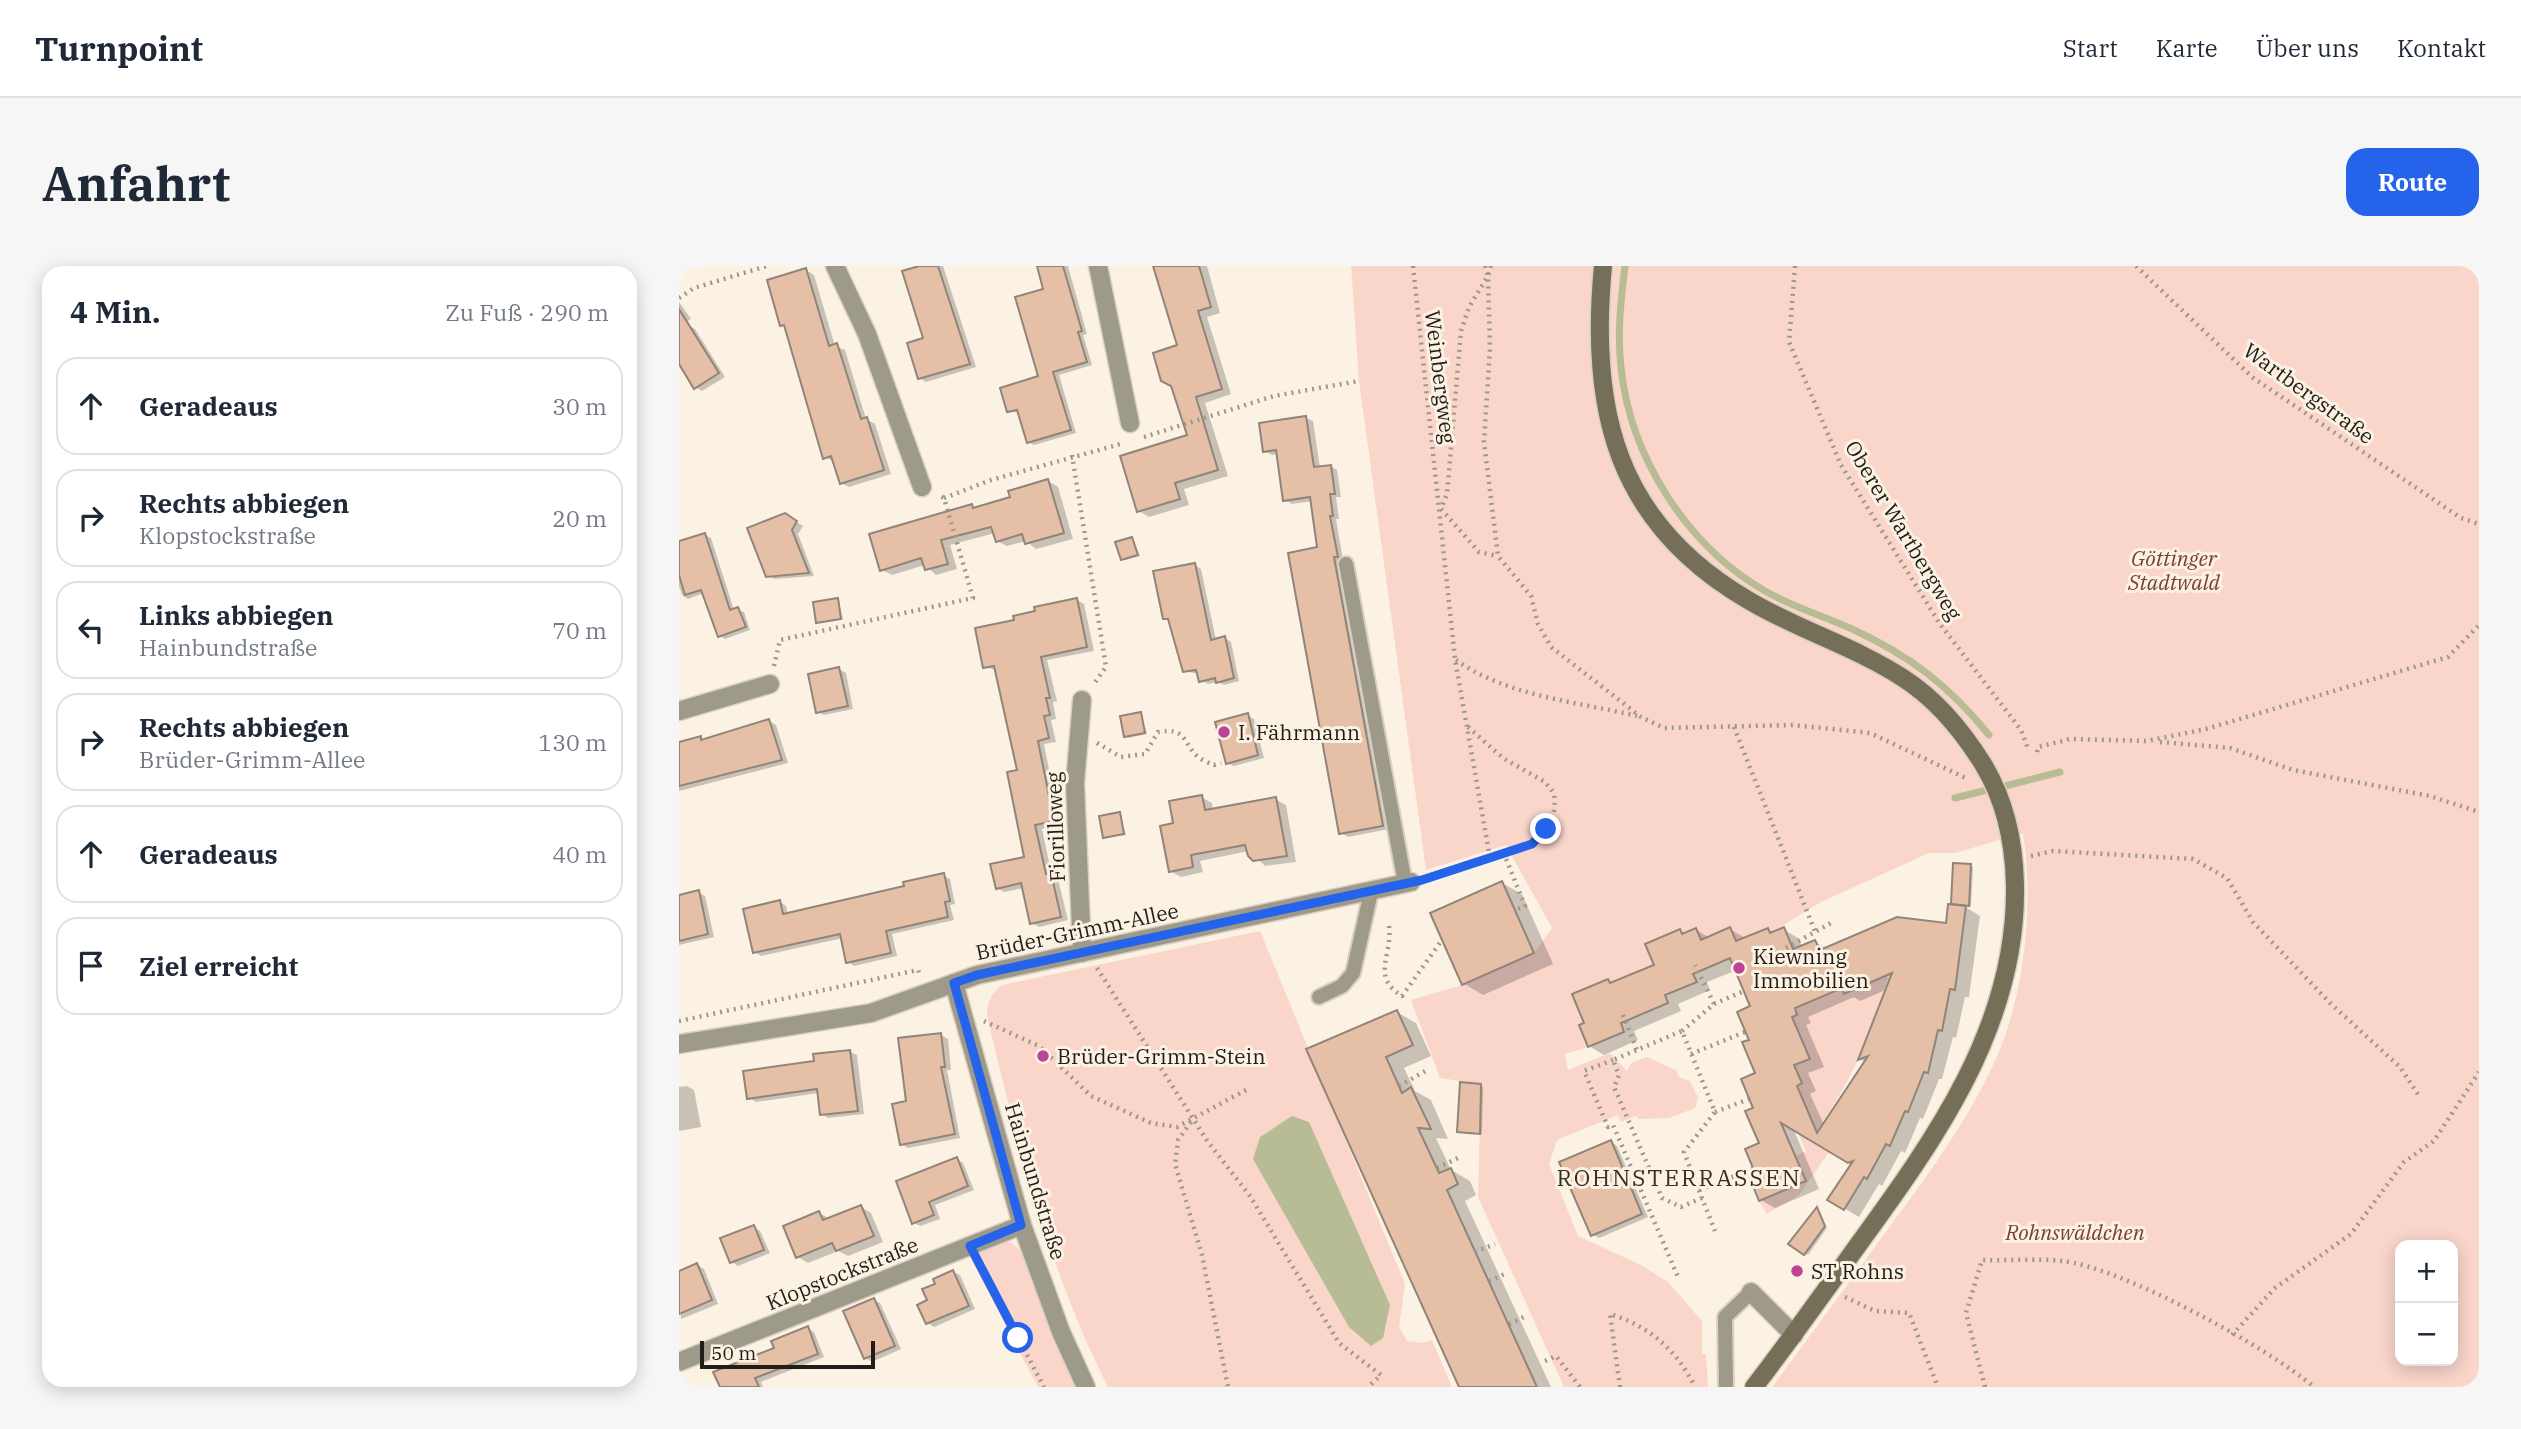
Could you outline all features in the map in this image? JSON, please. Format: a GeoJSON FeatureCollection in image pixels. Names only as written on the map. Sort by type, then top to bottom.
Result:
{"type":"FeatureCollection","features":[{"type":"Feature","properties":{"kind":"street"},"geometry":{"type":"LineString","coordinates":[[835,266],[867,334],[922,487]]}},
{"type":"Feature","properties":{"kind":"street"},"geometry":{"type":"LineString","coordinates":[[1098,266],[1132,431]]}},
{"type":"Feature","properties":{"kind":"street"},"geometry":{"type":"LineString","coordinates":[[1603,266],[1598,353],[1604,403],[1618,450],[1643,506],[1690,560],[1749,601],[1856,650],[1906,680],[1933,703],[1965,737],[1991,776],[2009,829],[2013,860],[2014,913],[2010,953],[2001,993],[1982,1049],[1919,1161],[1754,1387]]}},
{"type":"Feature","properties":{"kind":"street"},"geometry":{"type":"LineString","coordinates":[[679,711],[769,684]]}},
{"type":"Feature","properties":{"kind":"street","name":"Fiorilloweg"},"geometry":{"type":"LineString","coordinates":[[1082,700],[1075,783],[1086,952]]}},
{"type":"Feature","properties":{"kind":"street","name":"Brüder-Grimm-Allee"},"geometry":{"type":"LineString","coordinates":[[679,1044],[871,1013],[977,975],[1408,882]]}},
{"type":"Feature","properties":{"kind":"street","name":"Hainbundstraße"},"geometry":{"type":"LineString","coordinates":[[954,983],[1021,1225],[1061,1332],[1086,1387]]}},
{"type":"Feature","properties":{"kind":"street","name":"Klopstockstraße"},"geometry":{"type":"LineString","coordinates":[[679,1362],[1021,1225]]}},
{"type":"Feature","properties":{"kind":"street"},"geometry":{"type":"LineString","coordinates":[[1751,1292],[1794,1335]]}},
{"type":"Feature","properties":{"kind":"lane"},"geometry":{"type":"LineString","coordinates":[[1346,564],[1408,882]]}},
{"type":"Feature","properties":{"kind":"lane"},"geometry":{"type":"LineString","coordinates":[[1319,997],[1342,986],[1353,973],[1371,892]]}},
{"type":"Feature","properties":{"kind":"lane"},"geometry":{"type":"LineString","coordinates":[[1726,1387],[1725,1317],[1751,1292]]}},
{"type":"Feature","properties":{"kind":"path"},"geometry":{"type":"LineString","coordinates":[[679,298],[694,288],[767,266]]}},
{"type":"Feature","properties":{"kind":"path","name":"Weinbergweg"},"geometry":{"type":"LineString","coordinates":[[1413,266],[1455,659],[1490,858]]}},
{"type":"Feature","properties":{"kind":"path"},"geometry":{"type":"LineString","coordinates":[[1485,266],[1488,276],[1490,349],[1483,442],[1498,556],[1531,596],[1538,624],[1551,647],[1641,716],[1664,728],[1825,726],[1870,733],[1966,778]]}},
{"type":"Feature","properties":{"kind":"path"},"geometry":{"type":"LineString","coordinates":[[1491,266],[1469,307],[1461,331],[1447,494],[1441,509],[1479,552],[1498,556]]}},
{"type":"Feature","properties":{"kind":"path","name":"Oberer Wartbergweg"},"geometry":{"type":"LineString","coordinates":[[1795,266],[1790,342],[1841,465],[1940,624],[2021,730],[2029,751]]}},
{"type":"Feature","properties":{"kind":"path","name":"Wartbergstraße"},"geometry":{"type":"LineString","coordinates":[[2136,266],[2252,377],[2461,518],[2479,524]]}},
{"type":"Feature","properties":{"kind":"path"},"geometry":{"type":"LineString","coordinates":[[1146,436],[1274,396],[1359,381]]}},
{"type":"Feature","properties":{"kind":"path"},"geometry":{"type":"LineString","coordinates":[[922,487],[944,498],[1072,455],[1132,431]]}},
{"type":"Feature","properties":{"kind":"path"},"geometry":{"type":"LineString","coordinates":[[1072,455],[1106,667],[1082,700]]}},
{"type":"Feature","properties":{"kind":"path"},"geometry":{"type":"LineString","coordinates":[[769,684],[780,640],[973,598],[944,498]]}},
{"type":"Feature","properties":{"kind":"path"},"geometry":{"type":"LineString","coordinates":[[2147,741],[2206,729],[2448,657],[2479,625]]}},
{"type":"Feature","properties":{"kind":"path"},"geometry":{"type":"LineString","coordinates":[[1455,659],[1477,675],[1515,687],[1641,716]]}},
{"type":"Feature","properties":{"kind":"path"},"geometry":{"type":"LineString","coordinates":[[1408,882],[1532,844],[1546,829],[1553,815],[1554,793],[1545,782],[1503,758],[1467,726]]}},
{"type":"Feature","properties":{"kind":"path"},"geometry":{"type":"LineString","coordinates":[[1734,727],[1816,934]]}},
{"type":"Feature","properties":{"kind":"path"},"geometry":{"type":"LineString","coordinates":[[1078,732],[1121,757],[1145,754],[1158,732],[1168,730],[1184,735],[1198,757],[1214,765],[1221,763]]}},
{"type":"Feature","properties":{"kind":"path"},"geometry":{"type":"LineString","coordinates":[[2037,752],[2038,747],[2070,739],[2147,741],[2230,748],[2293,770],[2430,796],[2479,812]]}},
{"type":"Feature","properties":{"kind":"path"},"geometry":{"type":"LineString","coordinates":[[2013,860],[2053,851],[2193,859],[2227,878],[2253,922],[2330,1003],[2400,1067],[2419,1096]]}},
{"type":"Feature","properties":{"kind":"path"},"geometry":{"type":"LineString","coordinates":[[1504,854],[1525,906],[1515,910]]}},
{"type":"Feature","properties":{"kind":"path"},"geometry":{"type":"LineString","coordinates":[[1786,948],[1808,940],[1831,923]]}},
{"type":"Feature","properties":{"kind":"path"},"geometry":{"type":"LineString","coordinates":[[1389,926],[1391,938],[1383,973],[1389,988],[1402,996],[1442,940]]}},
{"type":"Feature","properties":{"kind":"path"},"geometry":{"type":"LineString","coordinates":[[1086,952],[1193,1120],[1250,1196],[1339,1343],[1381,1375],[1368,1387]]}},
{"type":"Feature","properties":{"kind":"path"},"geometry":{"type":"LineString","coordinates":[[1695,965],[1714,1004]]}},
{"type":"Feature","properties":{"kind":"path"},"geometry":{"type":"LineString","coordinates":[[679,1021],[918,970],[927,992]]}},
{"type":"Feature","properties":{"kind":"path"},"geometry":{"type":"LineString","coordinates":[[1678,1277],[1613,1125],[1608,1127],[1584,1072],[1682,1031],[1714,1004],[1744,991]]}},
{"type":"Feature","properties":{"kind":"path"},"geometry":{"type":"LineString","coordinates":[[964,1012],[1039,1046],[1091,1096],[1121,1112],[1151,1123],[1177,1127],[1246,1090]]}},
{"type":"Feature","properties":{"kind":"path"},"geometry":{"type":"LineString","coordinates":[[1623,1015],[1637,1050]]}},
{"type":"Feature","properties":{"kind":"path"},"geometry":{"type":"LineString","coordinates":[[1682,1031],[1715,1112]]}},
{"type":"Feature","properties":{"kind":"path"},"geometry":{"type":"LineString","coordinates":[[1691,1054],[1745,1032]]}},
{"type":"Feature","properties":{"kind":"path"},"geometry":{"type":"LineString","coordinates":[[1613,1060],[1619,1075],[1614,1087],[1662,1198],[1681,1207],[1702,1198]]}},
{"type":"Feature","properties":{"kind":"path"},"geometry":{"type":"LineString","coordinates":[[1399,1086],[1429,1069]]}},
{"type":"Feature","properties":{"kind":"path"},"geometry":{"type":"LineString","coordinates":[[2232,1335],[2275,1288],[2351,1234],[2404,1162],[2434,1141],[2479,1072]]}},
{"type":"Feature","properties":{"kind":"path"},"geometry":{"type":"LineString","coordinates":[[1715,1231],[1684,1152],[1715,1112],[1749,1099]]}},
{"type":"Feature","properties":{"kind":"path"},"geometry":{"type":"LineString","coordinates":[[1193,1120],[1178,1140],[1175,1164],[1202,1255],[1228,1387]]}},
{"type":"Feature","properties":{"kind":"path"},"geometry":{"type":"LineString","coordinates":[[1437,1168],[1458,1158]]}},
{"type":"Feature","properties":{"kind":"path"},"geometry":{"type":"LineString","coordinates":[[1699,1190],[1753,1169]]}},
{"type":"Feature","properties":{"kind":"path"},"geometry":{"type":"LineString","coordinates":[[1475,1252],[1495,1244]]}},
{"type":"Feature","properties":{"kind":"path"},"geometry":{"type":"LineString","coordinates":[[970,1246],[1044,1387]]}},
{"type":"Feature","properties":{"kind":"path"},"geometry":{"type":"LineString","coordinates":[[1985,1387],[1966,1313],[1982,1261],[2064,1261],[2137,1283],[2299,1374],[2314,1387]]}},
{"type":"Feature","properties":{"kind":"path"},"geometry":{"type":"LineString","coordinates":[[1489,1281],[1507,1273]]}},
{"type":"Feature","properties":{"kind":"path"},"geometry":{"type":"LineString","coordinates":[[1826,1289],[1875,1311],[1909,1313],[1938,1387]]}},
{"type":"Feature","properties":{"kind":"path"},"geometry":{"type":"LineString","coordinates":[[1620,1387],[1610,1314],[1651,1332],[1672,1352],[1695,1387]]}},
{"type":"Feature","properties":{"kind":"path"},"geometry":{"type":"LineString","coordinates":[[1509,1324],[1526,1316]]}},
{"type":"Feature","properties":{"kind":"path"},"geometry":{"type":"LineString","coordinates":[[1545,1361],[1556,1356],[1580,1387]]}},
{"type":"Feature","properties":{"kind":"green space","name":"Göttinger Stadtwald"},"geometry":{"type":"Polygon","coordinates":[[[1351,266],[2479,266],[2479,1387],[1772,1387],[1930,1172],[1971,1108],[1994,1063],[2013,1009],[2024,950],[2027,890],[2023,833],[1955,853],[1929,853],[1821,902],[1770,933],[1767,928],[1736,941],[1730,928],[1701,940],[1696,928],[1682,934],[1680,929],[1645,944],[1654,966],[1610,983],[1608,979],[1572,994],[1592,1020],[1579,1025],[1588,1047],[1565,1054],[1568,1070],[1610,1053],[1627,1071],[1631,1063],[1647,1057],[1676,1070],[1679,1077],[1690,1081],[1698,1098],[1695,1108],[1669,1118],[1639,1119],[1636,1116],[1621,1122],[1618,1115],[1557,1140],[1549,1164],[1578,1236],[1641,1265],[1668,1282],[1702,1321],[1702,1354],[1706,1354],[1708,1387],[1564,1387],[1478,1197],[1481,1084],[1440,1078],[1411,1000],[1462,985],[1534,953],[1552,928],[1506,845],[1426,870],[1359,381],[1351,266]]]}},
{"type":"Feature","properties":{"kind":"green space"},"geometry":{"type":"Polygon","coordinates":[[[1260,931],[1405,1284],[1399,1327],[1407,1341],[1423,1343],[1432,1340],[1452,1387],[1108,1387],[1068,1298],[1037,1206],[1010,1111],[987,1016],[990,999],[1002,985],[1260,931]]]}},
{"type":"Feature","properties":{"kind":"green space"},"geometry":{"type":"Polygon","coordinates":[[[1895,938],[1884,992],[1865,1044],[1811,1141],[1829,1152],[1799,1195],[1767,1214],[1759,1201],[1788,1189],[1795,1156],[1806,1151],[1798,1133],[1814,1127],[1790,1088],[1802,1083],[1794,1065],[1810,1058],[1796,1025],[1786,1020],[1797,1015],[1783,980],[1820,997],[1842,988],[1844,993],[1895,938]]]}},
{"type":"Feature","properties":{"kind":"green space"},"geometry":{"type":"Polygon","coordinates":[[[1004,1241],[1012,1243],[1023,1253],[1045,1318],[1076,1387],[1038,1387],[968,1253],[1004,1241]]]}},
{"type":"Feature","properties":{"kind":"shaded area"},"geometry":{"type":"Polygon","coordinates":[[[1292,1116],[1309,1122],[1390,1305],[1383,1338],[1371,1346],[1349,1327],[1253,1159],[1260,1137],[1292,1116]]]}},
{"type":"Feature","properties":{"kind":"building"},"geometry":{"type":"Polygon","coordinates":[[[919,266],[938,266],[970,364],[918,379],[907,343],[923,338],[902,271],[919,266]]]}},
{"type":"Feature","properties":{"kind":"building"},"geometry":{"type":"Polygon","coordinates":[[[1037,266],[1063,266],[1082,331],[1078,332],[1087,362],[1053,372],[1071,430],[1027,443],[1017,410],[1007,412],[1000,388],[1038,376],[1015,297],[1043,289],[1037,266]]]}},
{"type":"Feature","properties":{"kind":"building"},"geometry":{"type":"Polygon","coordinates":[[[1153,266],[1199,266],[1211,307],[1198,311],[1222,389],[1196,397],[1218,470],[1175,483],[1180,499],[1137,512],[1120,456],[1187,435],[1171,386],[1161,381],[1153,353],[1177,345],[1153,266]]]}},
{"type":"Feature","properties":{"kind":"building"},"geometry":{"type":"Polygon","coordinates":[[[806,268],[829,346],[837,343],[861,419],[867,417],[884,470],[840,484],[831,456],[823,459],[784,325],[780,326],[767,280],[806,268]]]}},
{"type":"Feature","properties":{"kind":"building"},"geometry":{"type":"Polygon","coordinates":[[[679,309],[719,373],[694,389],[679,364],[679,309]]]}},
{"type":"Feature","properties":{"kind":"building"},"geometry":{"type":"Polygon","coordinates":[[[1306,416],[1314,467],[1331,465],[1335,494],[1330,494],[1333,516],[1330,516],[1338,557],[1334,557],[1383,826],[1339,834],[1288,553],[1317,547],[1310,497],[1283,501],[1276,450],[1263,452],[1259,423],[1306,416]]]}},
{"type":"Feature","properties":{"kind":"building"},"geometry":{"type":"Polygon","coordinates":[[[1048,479],[1064,533],[1025,544],[1022,534],[996,542],[991,527],[941,540],[948,564],[925,570],[921,558],[880,571],[869,534],[972,504],[973,508],[1010,497],[1008,491],[1048,479]]]}},
{"type":"Feature","properties":{"kind":"building"},"geometry":{"type":"Polygon","coordinates":[[[785,513],[797,521],[792,530],[809,573],[766,577],[747,528],[785,513]]]}},
{"type":"Feature","properties":{"kind":"building"},"geometry":{"type":"Polygon","coordinates":[[[705,533],[730,610],[738,607],[746,627],[718,637],[701,590],[685,595],[679,575],[679,541],[705,533]]]}},
{"type":"Feature","properties":{"kind":"building"},"geometry":{"type":"Polygon","coordinates":[[[1132,537],[1138,555],[1121,560],[1115,542],[1132,537]]]}},
{"type":"Feature","properties":{"kind":"building"},"geometry":{"type":"Polygon","coordinates":[[[1195,563],[1211,640],[1225,636],[1234,678],[1216,683],[1215,678],[1199,682],[1196,670],[1183,672],[1168,619],[1163,619],[1153,571],[1195,563]]]}},
{"type":"Feature","properties":{"kind":"building"},"geometry":{"type":"Polygon","coordinates":[[[838,598],[841,619],[816,623],[813,602],[838,598]]]}},
{"type":"Feature","properties":{"kind":"building"},"geometry":{"type":"Polygon","coordinates":[[[1077,598],[1087,647],[1041,657],[1050,698],[1046,698],[1050,715],[1044,716],[1049,738],[1038,741],[1054,821],[1035,825],[1046,874],[1051,873],[1061,917],[1030,924],[1021,883],[996,889],[990,864],[1024,857],[1007,772],[1017,770],[994,666],[983,668],[975,628],[1014,620],[1013,616],[1035,611],[1034,607],[1077,598]]]}},
{"type":"Feature","properties":{"kind":"building"},"geometry":{"type":"Polygon","coordinates":[[[839,667],[848,706],[816,713],[808,674],[839,667]]]}},
{"type":"Feature","properties":{"kind":"building"},"geometry":{"type":"Polygon","coordinates":[[[1141,712],[1145,733],[1124,737],[1120,716],[1141,712]]]}},
{"type":"Feature","properties":{"kind":"building"},"geometry":{"type":"Polygon","coordinates":[[[1248,713],[1258,755],[1226,764],[1215,722],[1248,713]]]}},
{"type":"Feature","properties":{"kind":"building"},"geometry":{"type":"Polygon","coordinates":[[[769,719],[782,760],[679,786],[679,742],[701,736],[701,740],[769,719]]]}},
{"type":"Feature","properties":{"kind":"building"},"geometry":{"type":"Polygon","coordinates":[[[1202,795],[1205,810],[1276,797],[1287,856],[1253,861],[1248,856],[1245,845],[1191,855],[1193,867],[1169,872],[1160,826],[1173,823],[1169,801],[1202,795]]]}},
{"type":"Feature","properties":{"kind":"building"},"geometry":{"type":"Polygon","coordinates":[[[1120,812],[1124,834],[1103,838],[1099,816],[1120,812]]]}},
{"type":"Feature","properties":{"kind":"building"},"geometry":{"type":"Polygon","coordinates":[[[1953,863],[1971,864],[1969,906],[1951,904],[1953,863]]]}},
{"type":"Feature","properties":{"kind":"building"},"geometry":{"type":"Polygon","coordinates":[[[944,873],[950,901],[945,902],[948,917],[886,931],[891,953],[846,963],[840,934],[753,953],[743,909],[780,900],[783,914],[904,886],[903,882],[944,873]]]}},
{"type":"Feature","properties":{"kind":"building"},"geometry":{"type":"Polygon","coordinates":[[[1502,881],[1534,953],[1462,985],[1430,913],[1502,881]]]}},
{"type":"Feature","properties":{"kind":"building"},"geometry":{"type":"Polygon","coordinates":[[[699,890],[708,934],[679,941],[679,895],[699,890]]]}},
{"type":"Feature","properties":{"kind":"building"},"geometry":{"type":"Polygon","coordinates":[[[1948,904],[1966,906],[1955,990],[1950,989],[1942,1031],[1938,1030],[1928,1073],[1924,1072],[1908,1112],[1905,1111],[1890,1146],[1886,1144],[1867,1179],[1864,1177],[1844,1210],[1827,1200],[1853,1161],[1848,1163],[1781,1123],[1806,1181],[1759,1201],[1750,1178],[1756,1175],[1745,1149],[1759,1143],[1745,1111],[1753,1108],[1741,1079],[1755,1073],[1742,1042],[1749,1040],[1737,1012],[1750,1006],[1730,958],[1693,974],[1697,982],[1665,995],[1668,1003],[1621,1023],[1624,1032],[1588,1047],[1579,1025],[1584,1023],[1572,994],[1608,979],[1610,983],[1654,965],[1645,944],[1680,929],[1682,934],[1696,928],[1701,940],[1730,927],[1736,941],[1768,928],[1770,933],[1784,927],[1793,949],[1815,940],[1820,950],[1897,917],[1946,923],[1948,904]],[[1892,973],[1844,994],[1842,988],[1795,1008],[1797,1015],[1792,1017],[1810,1059],[1794,1065],[1802,1083],[1797,1086],[1817,1133],[1868,1056],[1858,1060],[1892,973]]]}},
{"type":"Feature","properties":{"kind":"building"},"geometry":{"type":"Polygon","coordinates":[[[1397,1010],[1413,1045],[1386,1057],[1402,1093],[1411,1087],[1431,1129],[1418,1128],[1439,1173],[1451,1168],[1458,1184],[1447,1190],[1537,1387],[1459,1387],[1306,1049],[1397,1010]]]}},
{"type":"Feature","properties":{"kind":"building"},"geometry":{"type":"Polygon","coordinates":[[[941,1033],[945,1067],[941,1067],[955,1134],[900,1145],[892,1104],[906,1101],[898,1038],[941,1033]]]}},
{"type":"Feature","properties":{"kind":"building"},"geometry":{"type":"Polygon","coordinates":[[[850,1050],[858,1111],[820,1115],[817,1089],[747,1099],[743,1071],[814,1061],[813,1054],[850,1050]]]}},
{"type":"Feature","properties":{"kind":"building"},"geometry":{"type":"Polygon","coordinates":[[[1460,1082],[1481,1084],[1480,1134],[1457,1132],[1460,1082]]]}},
{"type":"Feature","properties":{"kind":"building"},"geometry":{"type":"Polygon","coordinates":[[[1611,1140],[1642,1214],[1591,1236],[1559,1162],[1611,1140]]]}},
{"type":"Feature","properties":{"kind":"building"},"geometry":{"type":"Polygon","coordinates":[[[957,1157],[968,1186],[929,1202],[934,1215],[912,1224],[896,1181],[957,1157]]]}},
{"type":"Feature","properties":{"kind":"building"},"geometry":{"type":"Polygon","coordinates":[[[861,1205],[874,1236],[836,1251],[832,1243],[796,1258],[783,1226],[819,1211],[823,1220],[861,1205]]]}},
{"type":"Feature","properties":{"kind":"building"},"geometry":{"type":"Polygon","coordinates":[[[1817,1207],[1825,1226],[1804,1255],[1788,1244],[1817,1207]]]}},
{"type":"Feature","properties":{"kind":"building"},"geometry":{"type":"Polygon","coordinates":[[[754,1225],[764,1250],[730,1263],[720,1238],[754,1225]]]}},
{"type":"Feature","properties":{"kind":"building"},"geometry":{"type":"Polygon","coordinates":[[[697,1263],[712,1300],[679,1314],[679,1271],[697,1263]]]}},
{"type":"Feature","properties":{"kind":"building"},"geometry":{"type":"Polygon","coordinates":[[[953,1270],[969,1306],[926,1324],[917,1305],[927,1300],[922,1289],[935,1284],[933,1279],[953,1270]]]}},
{"type":"Feature","properties":{"kind":"building"},"geometry":{"type":"Polygon","coordinates":[[[874,1298],[895,1346],[864,1359],[843,1311],[874,1298]]]}},
{"type":"Feature","properties":{"kind":"building"},"geometry":{"type":"Polygon","coordinates":[[[808,1326],[818,1354],[755,1378],[759,1387],[720,1387],[713,1372],[774,1348],[771,1341],[808,1326]]]}},
{"type":"Feature","properties":{"kind":"waterway"},"geometry":{"type":"LineString","coordinates":[[1625,266],[1619,342],[1627,401],[1636,434],[1650,466],[1667,496],[1688,524],[1711,550],[1765,591],[1873,639],[1911,661],[1944,687],[1989,735]]}},
{"type":"Feature","properties":{"kind":"waterway"},"geometry":{"type":"LineString","coordinates":[[2005,786],[2060,772]]}},
{"type":"Feature","properties":{"kind":"waterway"},"geometry":{"type":"LineString","coordinates":[[1955,798],[1983,791]]}},
{"type":"Feature","properties":{"kind":"place","name":"I. Fährmann"},"geometry":{"type":"Point","coordinates":[1224,732]}},
{"type":"Feature","properties":{"kind":"place","name":"Kiewning Immobilien"},"geometry":{"type":"Point","coordinates":[1739,968]}},
{"type":"Feature","properties":{"kind":"place","name":"Brüder-Grimm-Stein"},"geometry":{"type":"Point","coordinates":[1043,1056]}},
{"type":"Feature","properties":{"kind":"place","name":"ST Rohns"},"geometry":{"type":"Point","coordinates":[1797,1271]}},
{"type":"Feature","properties":{"kind":"district","name":"ROHNSTERRASSEN"},"geometry":{"type":"Point","coordinates":[1679,1177]}},
{"type":"Feature","properties":{"kind":"route"},"geometry":{"type":"LineString","coordinates":[[1018,1338],[970,1246],[1021,1225],[954,983],[977,975],[1422,880],[1532,844],[1546,829]]}},
{"type":"Feature","properties":{"kind":"park label","name":"Rohnswäldchen"},"geometry":{"type":"Point","coordinates":[2075,1232]}}]}
